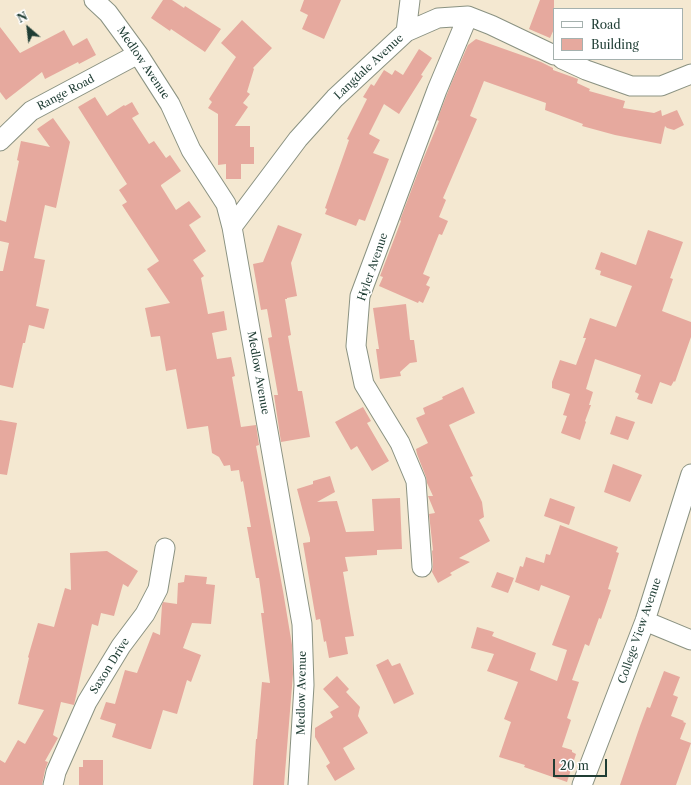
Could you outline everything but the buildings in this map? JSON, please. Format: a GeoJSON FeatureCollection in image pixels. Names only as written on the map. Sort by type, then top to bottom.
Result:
{"type":"FeatureCollection","features":[{"type":"Feature","properties":{"kind":"street","name":"Medlow Avenue"},"geometry":{"type":"LineString","coordinates":[[94,0],[108,13],[138,54],[170,104],[191,150],[226,204],[232,227],[302,624],[304,685],[298,785]]}},
{"type":"Feature","properties":{"kind":"street"},"geometry":{"type":"LineString","coordinates":[[406,32],[410,0]]}},
{"type":"Feature","properties":{"kind":"street","name":"Langdale Avenue"},"geometry":{"type":"LineString","coordinates":[[232,227],[298,139],[335,98],[406,32],[438,18],[468,16],[491,25],[553,55]]}},
{"type":"Feature","properties":{"kind":"street","name":"Hyler Avenue"},"geometry":{"type":"LineString","coordinates":[[422,567],[416,481],[400,443],[364,384],[356,346],[360,296],[437,90],[468,16]]}},
{"type":"Feature","properties":{"kind":"street","name":"Range Road"},"geometry":{"type":"LineString","coordinates":[[0,141],[31,110],[138,54]]}},
{"type":"Feature","properties":{"kind":"street"},"geometry":{"type":"LineString","coordinates":[[564,60],[586,70],[631,86],[662,86],[691,74]]}},
{"type":"Feature","properties":{"kind":"street","name":"College View Avenue"},"geometry":{"type":"LineString","coordinates":[[582,785],[645,621],[691,474]]}},
{"type":"Feature","properties":{"kind":"street","name":"Saxon Drive"},"geometry":{"type":"LineString","coordinates":[[53,785],[56,772],[87,702],[122,646],[145,614],[158,589],[165,548]]}},
{"type":"Feature","properties":{"kind":"street"},"geometry":{"type":"LineString","coordinates":[[645,621],[691,640]]}}]}
